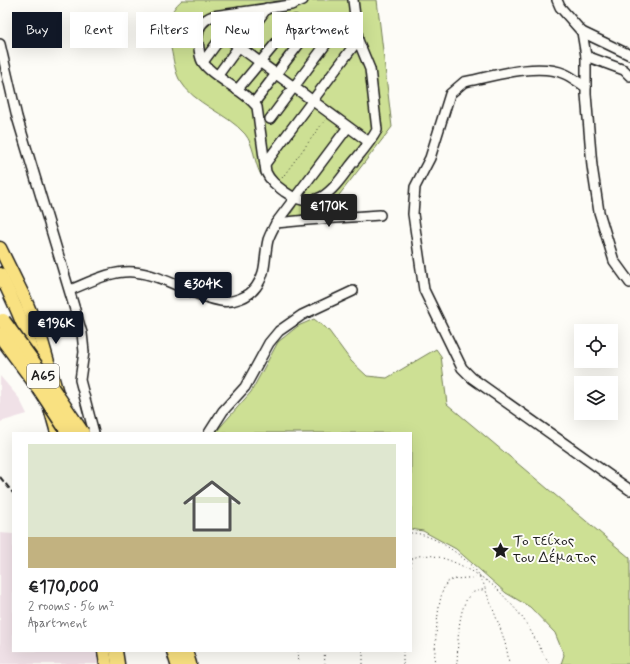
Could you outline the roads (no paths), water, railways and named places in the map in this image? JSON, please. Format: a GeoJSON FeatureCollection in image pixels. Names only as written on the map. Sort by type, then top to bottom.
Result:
{"type":"FeatureCollection","features":[{"type":"Feature","properties":{"kind":"highway","name":"Α65"},"geometry":{"type":"LineString","coordinates":[[1,319],[48,383],[81,432]]}},
{"type":"Feature","properties":{"kind":"highway","name":"Α65"},"geometry":{"type":"LineString","coordinates":[[0,335],[40,389],[68,432]]}},
{"type":"Feature","properties":{"kind":"highway"},"geometry":{"type":"LineString","coordinates":[[174,652],[178,664]]}},
{"type":"Feature","properties":{"kind":"highway"},"geometry":{"type":"LineString","coordinates":[[185,652],[189,664]]}},
{"type":"Feature","properties":{"kind":"main road"},"geometry":{"type":"LineString","coordinates":[[0,248],[25,299],[41,338],[69,432]]}},
{"type":"Feature","properties":{"kind":"main road"},"geometry":{"type":"LineString","coordinates":[[0,274],[16,305],[30,342],[57,432]]}},
{"type":"Feature","properties":{"kind":"main road"},"geometry":{"type":"LineString","coordinates":[[104,652],[106,664]]}},
{"type":"Feature","properties":{"kind":"main road"},"geometry":{"type":"LineString","coordinates":[[116,652],[118,664]]}},
{"type":"Feature","properties":{"kind":"street"},"geometry":{"type":"LineString","coordinates":[[240,12],[296,4],[303,0]]}},
{"type":"Feature","properties":{"kind":"street"},"geometry":{"type":"LineString","coordinates":[[353,0],[354,12]]}},
{"type":"Feature","properties":{"kind":"street"},"geometry":{"type":"LineString","coordinates":[[557,0],[560,7],[582,32],[630,55]]}},
{"type":"Feature","properties":{"kind":"street"},"geometry":{"type":"LineString","coordinates":[[264,12],[267,8]]}},
{"type":"Feature","properties":{"kind":"street"},"geometry":{"type":"LineString","coordinates":[[211,17],[202,22],[198,36],[200,55],[203,62],[218,76],[254,103],[258,112],[268,177],[294,198],[304,200],[322,197],[328,194],[369,142],[376,130],[377,124],[370,69],[359,48]]}},
{"type":"Feature","properties":{"kind":"street"},"geometry":{"type":"LineString","coordinates":[[582,32],[586,56],[586,88],[592,166],[599,212],[614,261],[630,282]]}},
{"type":"Feature","properties":{"kind":"street"},"geometry":{"type":"LineString","coordinates":[[0,44],[17,117],[70,290],[83,339],[84,352],[80,380],[94,432]]}},
{"type":"Feature","properties":{"kind":"street"},"geometry":{"type":"LineString","coordinates":[[203,62],[213,48]]}},
{"type":"Feature","properties":{"kind":"street"},"geometry":{"type":"LineString","coordinates":[[218,76],[238,48]]}},
{"type":"Feature","properties":{"kind":"street"},"geometry":{"type":"LineString","coordinates":[[240,48],[369,142]]}},
{"type":"Feature","properties":{"kind":"street"},"geometry":{"type":"LineString","coordinates":[[237,90],[272,48]]}},
{"type":"Feature","properties":{"kind":"street"},"geometry":{"type":"LineString","coordinates":[[254,103],[296,48]]}},
{"type":"Feature","properties":{"kind":"street"},"geometry":{"type":"LineString","coordinates":[[270,120],[321,48]]}},
{"type":"Feature","properties":{"kind":"street"},"geometry":{"type":"LineString","coordinates":[[265,164],[352,48]]}},
{"type":"Feature","properties":{"kind":"street"},"geometry":{"type":"LineString","coordinates":[[586,56],[624,70],[630,76]]}},
{"type":"Feature","properties":{"kind":"street"},"geometry":{"type":"LineString","coordinates":[[586,88],[565,74],[556,71],[532,69],[464,82],[458,86],[450,94],[430,158],[415,187],[413,214],[424,290],[462,368],[472,378],[630,490]]}},
{"type":"Feature","properties":{"kind":"street"},"geometry":{"type":"LineString","coordinates":[[70,290],[105,276],[120,272],[134,272],[148,274],[222,301],[239,299],[250,294],[260,281],[265,264],[268,241],[276,223],[348,127]]}},
{"type":"Feature","properties":{"kind":"street"},"geometry":{"type":"LineString","coordinates":[[276,223],[380,215]]}},
{"type":"Feature","properties":{"kind":"street"},"geometry":{"type":"LineString","coordinates":[[210,432],[223,411],[245,387],[269,343],[279,331],[302,315],[353,291]]}},
{"type":"Feature","properties":{"kind":"railway"},"geometry":{"type":"LineString","coordinates":[[0,477],[12,492]]}},
{"type":"Feature","properties":{"kind":"place","name":"Το τείχος του Δέματος"},"geometry":{"type":"Point","coordinates":[500,550]}}]}
